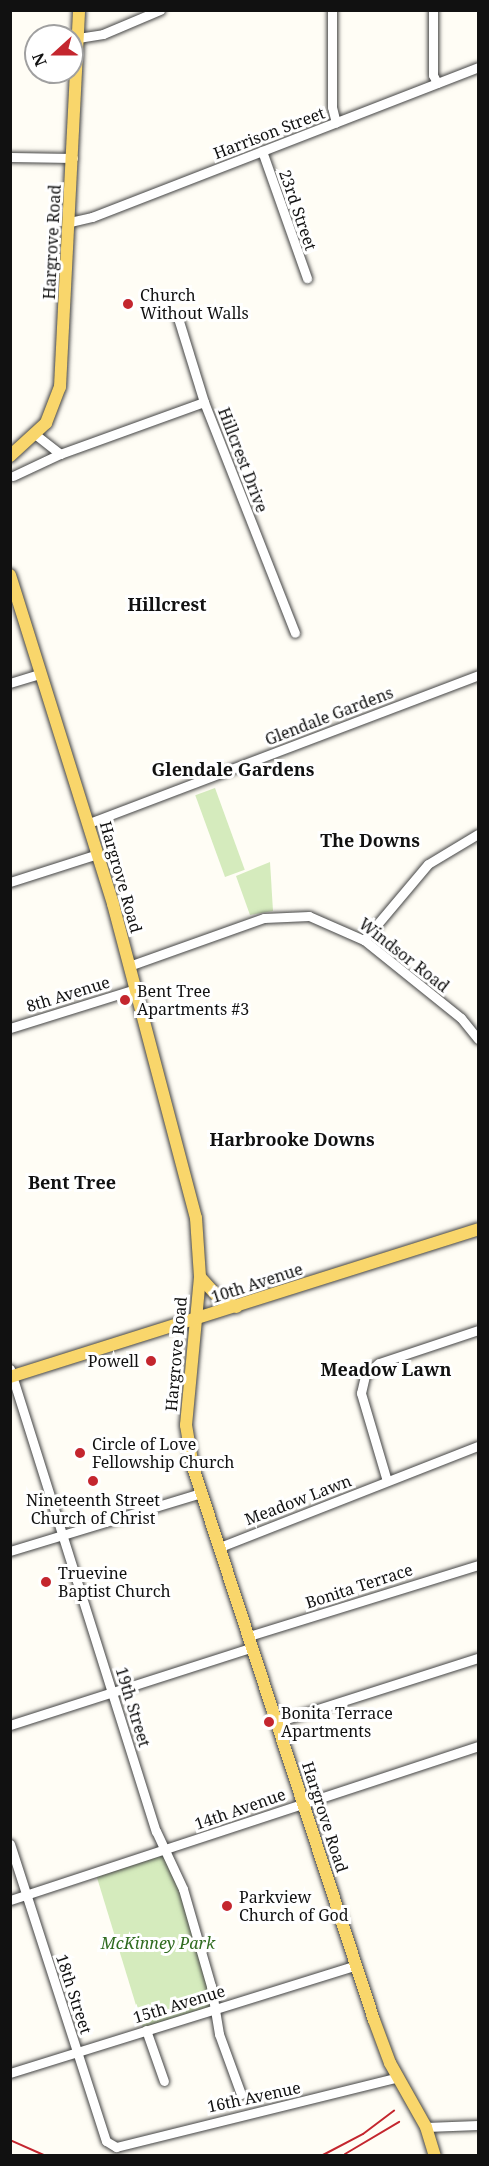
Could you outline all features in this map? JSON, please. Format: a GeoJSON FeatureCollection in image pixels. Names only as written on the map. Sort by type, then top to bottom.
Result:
{"type":"FeatureCollection","features":[{"type":"Feature","properties":{"kind":"main road","name":"Hargrove Road"},"geometry":{"type":"LineString","coordinates":[[11,456],[36,435],[51,415],[60,387],[76,84]]}},
{"type":"Feature","properties":{"kind":"main road","name":"Hargrove Road"},"geometry":{"type":"LineString","coordinates":[[11,581],[39,674],[89,823],[196,1218],[200,1277],[194,1322],[186,1431],[201,1493],[356,1965],[398,2077],[426,2127],[435,2156]]}},
{"type":"Feature","properties":{"kind":"main road","name":"10th Avenue"},"geometry":{"type":"LineString","coordinates":[[11,1374],[194,1322],[478,1229]]}},
{"type":"Feature","properties":{"kind":"main road"},"geometry":{"type":"LineString","coordinates":[[200,1277],[218,1297],[237,1307]]}},
{"type":"Feature","properties":{"kind":"street"},"geometry":{"type":"LineString","coordinates":[[84,37],[103,34],[160,10]]}},
{"type":"Feature","properties":{"kind":"street"},"geometry":{"type":"LineString","coordinates":[[332,10],[332,107],[336,123]]}},
{"type":"Feature","properties":{"kind":"street"},"geometry":{"type":"LineString","coordinates":[[433,10],[434,75],[437,83]]}},
{"type":"Feature","properties":{"kind":"street","name":"Harrison Street"},"geometry":{"type":"LineString","coordinates":[[70,222],[92,217],[478,67]]}},
{"type":"Feature","properties":{"kind":"street","name":"23rd Street"},"geometry":{"type":"LineString","coordinates":[[262,151],[307,278]]}},
{"type":"Feature","properties":{"kind":"street"},"geometry":{"type":"LineString","coordinates":[[10,157],[73,158]]}},
{"type":"Feature","properties":{"kind":"street"},"geometry":{"type":"LineString","coordinates":[[178,318],[204,402]]}},
{"type":"Feature","properties":{"kind":"street","name":"Hillcrest Drive"},"geometry":{"type":"LineString","coordinates":[[13,476],[60,454],[204,402],[295,633]]}},
{"type":"Feature","properties":{"kind":"street"},"geometry":{"type":"LineString","coordinates":[[36,435],[60,454]]}},
{"type":"Feature","properties":{"kind":"street"},"geometry":{"type":"LineString","coordinates":[[10,683],[39,674]]}},
{"type":"Feature","properties":{"kind":"street","name":"Glendale Gardens"},"geometry":{"type":"LineString","coordinates":[[89,823],[478,675]]}},
{"type":"Feature","properties":{"kind":"street"},"geometry":{"type":"LineString","coordinates":[[364,940],[428,864],[478,834]]}},
{"type":"Feature","properties":{"kind":"street"},"geometry":{"type":"LineString","coordinates":[[10,882],[98,854]]}},
{"type":"Feature","properties":{"kind":"street","name":"Windsor Road"},"geometry":{"type":"LineString","coordinates":[[129,966],[246,924],[282,915],[327,920],[364,940],[461,1018],[478,1039]]}},
{"type":"Feature","properties":{"kind":"street","name":"8th Avenue"},"geometry":{"type":"LineString","coordinates":[[10,1028],[135,989]]}},
{"type":"Feature","properties":{"kind":"street"},"geometry":{"type":"LineString","coordinates":[[387,1482],[362,1393],[365,1375],[380,1363],[478,1330]]}},
{"type":"Feature","properties":{"kind":"street","name":"19th Street"},"geometry":{"type":"LineString","coordinates":[[11,1374],[156,1831],[167,1850],[183,1889],[226,2053],[241,2094]]}},
{"type":"Feature","properties":{"kind":"street","name":"Meadow Lawn"},"geometry":{"type":"LineString","coordinates":[[220,1547],[478,1446]]}},
{"type":"Feature","properties":{"kind":"street"},"geometry":{"type":"LineString","coordinates":[[10,1551],[201,1493]]}},
{"type":"Feature","properties":{"kind":"street","name":"Bonita Terrace"},"geometry":{"type":"LineString","coordinates":[[10,1725],[113,1692],[251,1642],[478,1565]]}},
{"type":"Feature","properties":{"kind":"street"},"geometry":{"type":"LineString","coordinates":[[277,1722],[478,1658]]}},
{"type":"Feature","properties":{"kind":"street","name":"14th Avenue"},"geometry":{"type":"LineString","coordinates":[[10,1900],[478,1746]]}},
{"type":"Feature","properties":{"kind":"street","name":"18th Street"},"geometry":{"type":"LineString","coordinates":[[10,1845],[106,2141],[116,2147]]}},
{"type":"Feature","properties":{"kind":"street","name":"15th Avenue"},"geometry":{"type":"LineString","coordinates":[[10,2073],[356,1965]]}},
{"type":"Feature","properties":{"kind":"street"},"geometry":{"type":"LineString","coordinates":[[146,2030],[164,2081]]}},
{"type":"Feature","properties":{"kind":"street","name":"16th Avenue"},"geometry":{"type":"LineString","coordinates":[[116,2147],[398,2077]]}},
{"type":"Feature","properties":{"kind":"street"},"geometry":{"type":"LineString","coordinates":[[426,2127],[478,2125]]}},
{"type":"Feature","properties":{"kind":"green space"},"geometry":{"type":"Polygon","coordinates":[[[215,788],[245,870],[225,877],[195,795],[215,788]]]}},
{"type":"Feature","properties":{"kind":"green space"},"geometry":{"type":"Polygon","coordinates":[[[270,862],[273,911],[250,915],[236,876],[270,862]]]}},
{"type":"Feature","properties":{"kind":"green space","name":"McKinney Park"},"geometry":{"type":"Polygon","coordinates":[[[167,1850],[216,2009],[144,2031],[95,1872],[167,1850]]]}},
{"type":"Feature","properties":{"kind":"railway"},"geometry":{"type":"LineString","coordinates":[[321,2156],[363,2134],[394,2111]]}},
{"type":"Feature","properties":{"kind":"railway"},"geometry":{"type":"LineString","coordinates":[[345,2154],[399,2122]]}},
{"type":"Feature","properties":{"kind":"railway"},"geometry":{"type":"LineString","coordinates":[[10,2140],[46,2156]]}},
{"type":"Feature","properties":{"kind":"place","name":"Church Without Walls"},"geometry":{"type":"Point","coordinates":[128,304]}},
{"type":"Feature","properties":{"kind":"place","name":"Bent Tree Apartments #3"},"geometry":{"type":"Point","coordinates":[125,1000]}},
{"type":"Feature","properties":{"kind":"place","name":"Powell"},"geometry":{"type":"Point","coordinates":[151,1361]}},
{"type":"Feature","properties":{"kind":"place","name":"Circle of Love Fellowship Church"},"geometry":{"type":"Point","coordinates":[80,1453]}},
{"type":"Feature","properties":{"kind":"place","name":"Nineteenth Street Church of Christ"},"geometry":{"type":"Point","coordinates":[93,1481]}},
{"type":"Feature","properties":{"kind":"place","name":"Truevine Baptist Church"},"geometry":{"type":"Point","coordinates":[46,1582]}},
{"type":"Feature","properties":{"kind":"place","name":"Bonita Terrace Apartments"},"geometry":{"type":"Point","coordinates":[269,1722]}},
{"type":"Feature","properties":{"kind":"place","name":"Parkview Church of God"},"geometry":{"type":"Point","coordinates":[227,1906]}},
{"type":"Feature","properties":{"kind":"district","name":"Hillcrest"},"geometry":{"type":"Point","coordinates":[167,604]}},
{"type":"Feature","properties":{"kind":"district","name":"Glendale Gardens"},"geometry":{"type":"Point","coordinates":[233,769]}},
{"type":"Feature","properties":{"kind":"district","name":"The Downs"},"geometry":{"type":"Point","coordinates":[370,840]}},
{"type":"Feature","properties":{"kind":"district","name":"Harbrooke Downs"},"geometry":{"type":"Point","coordinates":[292,1139]}},
{"type":"Feature","properties":{"kind":"district","name":"Bent Tree"},"geometry":{"type":"Point","coordinates":[72,1182]}},
{"type":"Feature","properties":{"kind":"district","name":"Meadow Lawn"},"geometry":{"type":"Point","coordinates":[386,1369]}}]}
